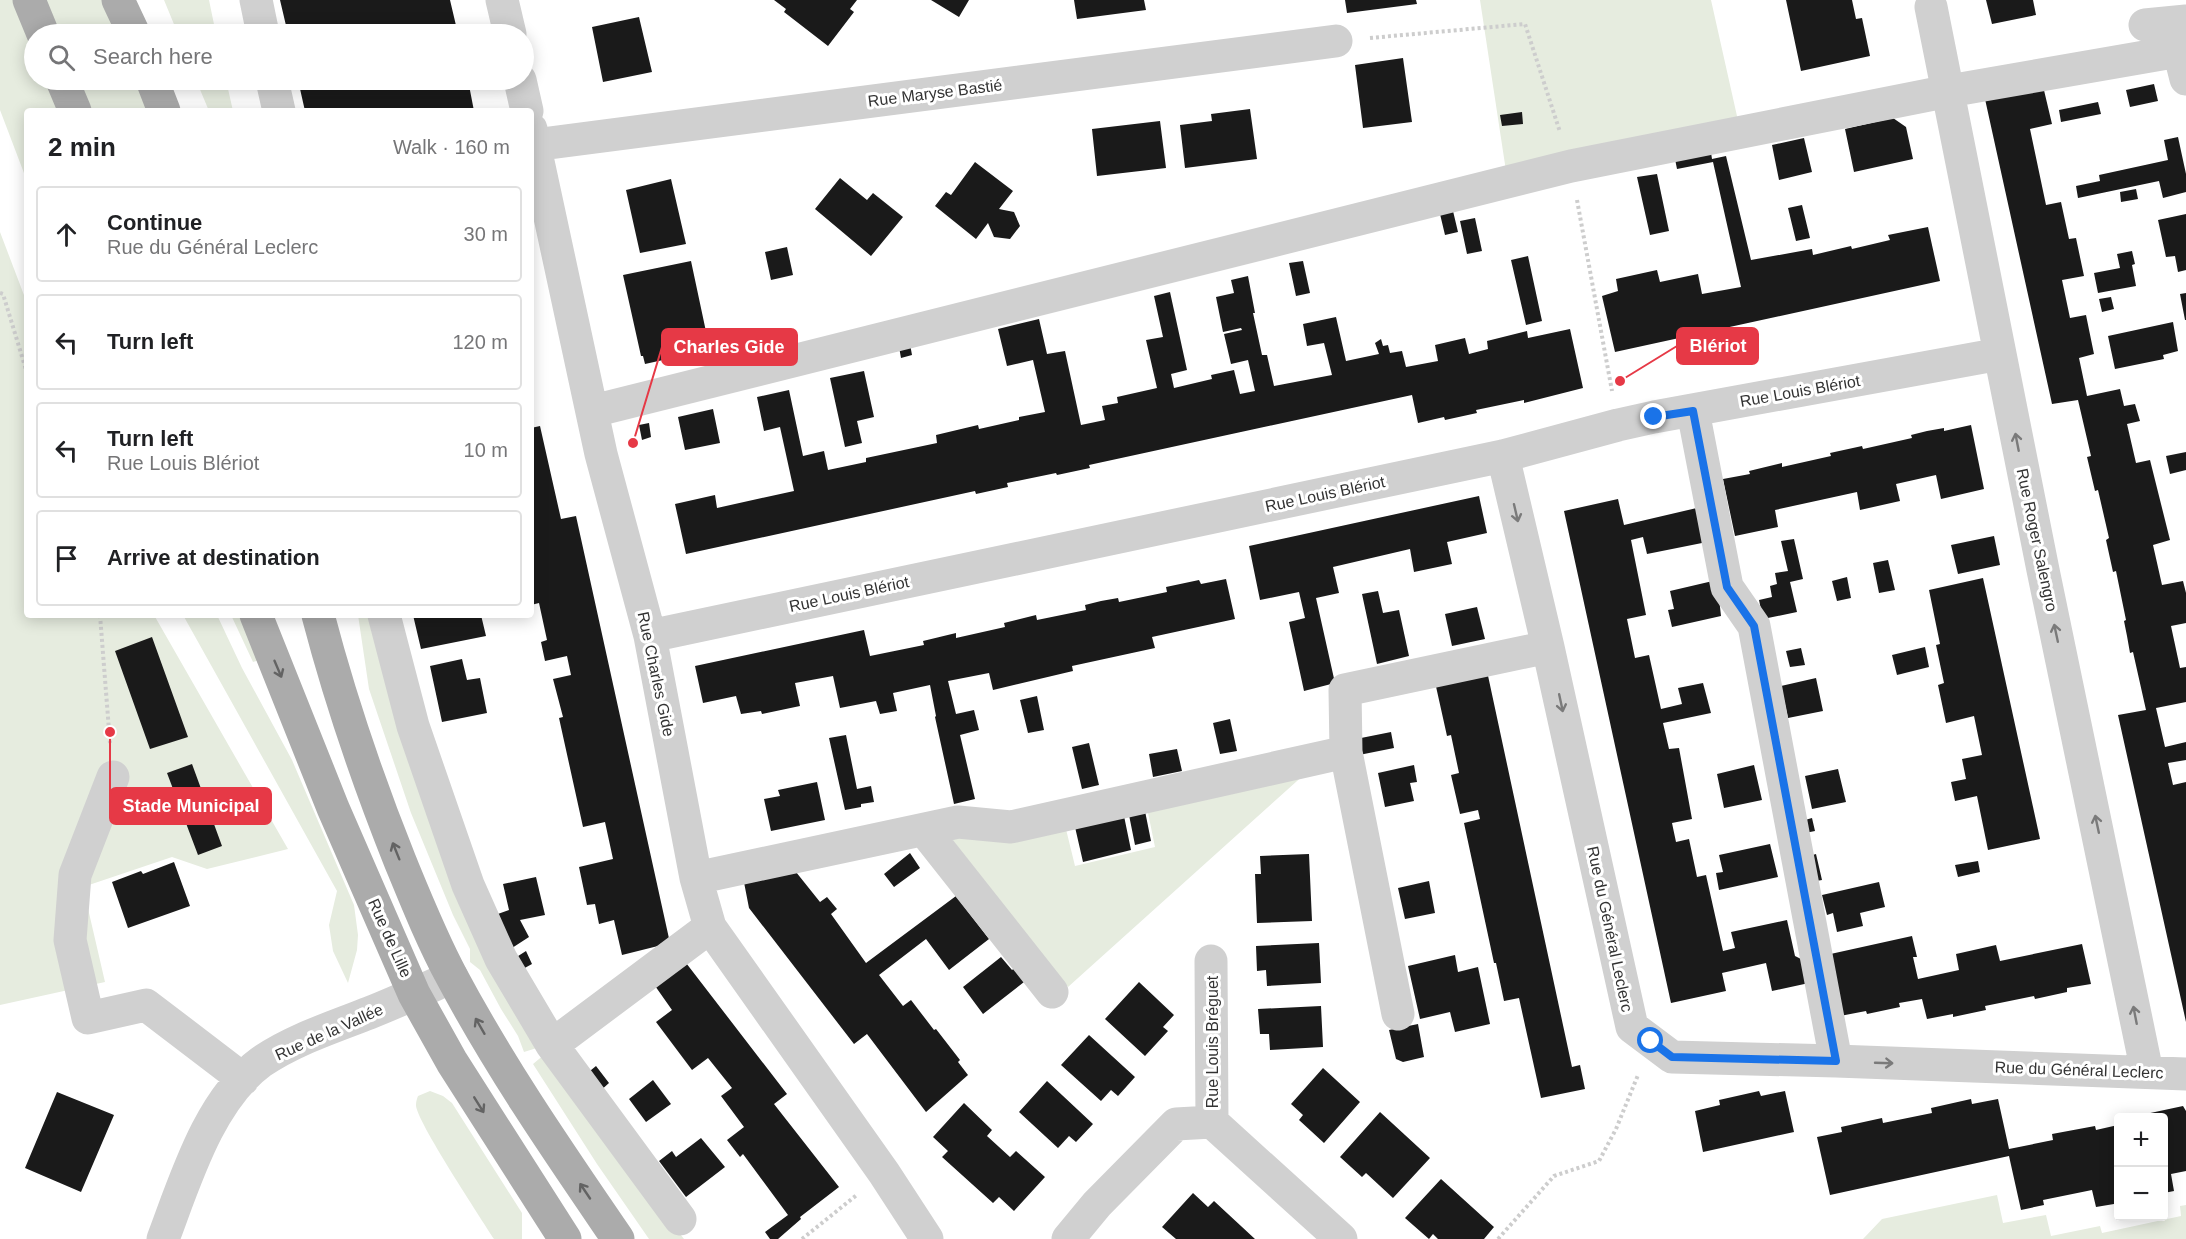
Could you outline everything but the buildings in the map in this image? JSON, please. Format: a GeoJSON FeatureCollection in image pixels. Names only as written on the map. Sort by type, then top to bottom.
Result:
{"type":"FeatureCollection","features":[{"type":"Feature","properties":{"kind":"main road"},"geometry":{"type":"LineString","coordinates":[[28,0],[39,24]]}},
{"type":"Feature","properties":{"kind":"main road"},"geometry":{"type":"LineString","coordinates":[[118,0],[129,24]]}},
{"type":"Feature","properties":{"kind":"main road"},"geometry":{"type":"LineString","coordinates":[[66,90],[74,108]]}},
{"type":"Feature","properties":{"kind":"main road"},"geometry":{"type":"LineString","coordinates":[[156,90],[163,108]]}},
{"type":"Feature","properties":{"kind":"main road","name":"Rue de Lille"},"geometry":{"type":"LineString","coordinates":[[257,618],[333,808],[414,994],[452,1062],[565,1239]]}},
{"type":"Feature","properties":{"kind":"main road"},"geometry":{"type":"LineString","coordinates":[[319,618],[355,741],[390,836],[431,934],[452,977],[521,1095],[618,1239]]}},
{"type":"Feature","properties":{"kind":"street"},"geometry":{"type":"LineString","coordinates":[[256,0],[261,24]]}},
{"type":"Feature","properties":{"kind":"street"},"geometry":{"type":"LineString","coordinates":[[502,0],[508,24]]}},
{"type":"Feature","properties":{"kind":"street","name":"Rue Roger Salengro"},"geometry":{"type":"LineString","coordinates":[[1931,7],[2147,1072]]}},
{"type":"Feature","properties":{"kind":"street"},"geometry":{"type":"LineString","coordinates":[[2145,25],[2186,21]]}},
{"type":"Feature","properties":{"kind":"street","name":"Rue Maryse Bastié"},"geometry":{"type":"LineString","coordinates":[[534,137],[1336,41]]}},
{"type":"Feature","properties":{"kind":"street"},"geometry":{"type":"LineString","coordinates":[[592,411],[1571,166],[1949,91],[2179,51],[2186,80]]}},
{"type":"Feature","properties":{"kind":"street"},"geometry":{"type":"LineString","coordinates":[[274,90],[278,108]]}},
{"type":"Feature","properties":{"kind":"street"},"geometry":{"type":"LineString","coordinates":[[522,90],[526,108]]}},
{"type":"Feature","properties":{"kind":"street","name":"Rue Charles Gide"},"geometry":{"type":"LineString","coordinates":[[534,148],[540,214],[650,636],[696,878],[710,927],[884,1173]]}},
{"type":"Feature","properties":{"kind":"street","name":"Rue Louis Blériot"},"geometry":{"type":"LineString","coordinates":[[650,636],[1503,456],[1618,425],[2000,354]]}},
{"type":"Feature","properties":{"kind":"street"},"geometry":{"type":"LineString","coordinates":[[1693,411],[1727,587],[1754,626],[1836,1061]]}},
{"type":"Feature","properties":{"kind":"street","name":"Rue du Général Leclerc"},"geometry":{"type":"LineString","coordinates":[[1503,456],[1548,647],[1632,1027],[1672,1057],[2186,1074]]}},
{"type":"Feature","properties":{"kind":"street"},"geometry":{"type":"LineString","coordinates":[[329,618],[331,664]]}},
{"type":"Feature","properties":{"kind":"street"},"geometry":{"type":"LineString","coordinates":[[385,618],[413,726],[468,885],[501,959],[552,1045],[680,1220]]}},
{"type":"Feature","properties":{"kind":"street"},"geometry":{"type":"LineString","coordinates":[[1398,1014],[1346,752],[1345,690],[1548,647]]}},
{"type":"Feature","properties":{"kind":"street"},"geometry":{"type":"LineString","coordinates":[[696,878],[958,822],[1011,827],[1346,752]]}},
{"type":"Feature","properties":{"kind":"street"},"geometry":{"type":"LineString","coordinates":[[113,777],[75,875],[70,940],[88,1018],[146,1005],[243,1079]]}},
{"type":"Feature","properties":{"kind":"street"},"geometry":{"type":"LineString","coordinates":[[924,830],[1052,992]]}},
{"type":"Feature","properties":{"kind":"street"},"geometry":{"type":"LineString","coordinates":[[552,1045],[710,927]]}},
{"type":"Feature","properties":{"kind":"street","name":"Rue Louis Bréguet"},"geometry":{"type":"LineString","coordinates":[[1211,961],[1212,1122]]}},
{"type":"Feature","properties":{"kind":"street","name":"Rue de la Vallée"},"geometry":{"type":"LineString","coordinates":[[163,1239],[206,1132],[243,1079],[261,1063],[287,1048],[452,977]]}},
{"type":"Feature","properties":{"kind":"street","name":"Rue Louis Bréguet"},"geometry":{"type":"LineString","coordinates":[[1068,1239],[1097,1204],[1176,1124],[1212,1122],[1341,1239]]}},
{"type":"Feature","properties":{"kind":"street"},"geometry":{"type":"LineString","coordinates":[[884,1173],[927,1239]]}},
{"type":"Feature","properties":{"kind":"path"},"geometry":{"type":"LineString","coordinates":[[0,293],[3,294],[24,363]]}},
{"type":"Feature","properties":{"kind":"path"},"geometry":{"type":"LineString","coordinates":[[100,618],[113,777]]}},
{"type":"Feature","properties":{"kind":"path"},"geometry":{"type":"LineString","coordinates":[[1498,1239],[1554,1176],[1599,1161],[1616,1129],[1651,1041]]}},
{"type":"Feature","properties":{"kind":"path"},"geometry":{"type":"LineString","coordinates":[[802,1239],[884,1173]]}},
{"type":"Feature","properties":{"kind":"shaded area"},"geometry":{"type":"Polygon","coordinates":[[[0,0],[18,0],[27,24],[24,24],[24,90],[51,90],[58,108],[24,108],[24,173],[0,110],[0,0]]]}},
{"type":"Feature","properties":{"kind":"shaded area"},"geometry":{"type":"Polygon","coordinates":[[[42,0],[108,0],[119,24],[53,24],[42,0]]]}},
{"type":"Feature","properties":{"kind":"shaded area"},"geometry":{"type":"Polygon","coordinates":[[[164,0],[209,0],[214,24],[174,24],[164,0]]]}},
{"type":"Feature","properties":{"kind":"shaded area"},"geometry":{"type":"Polygon","coordinates":[[[1480,0],[1711,0],[1739,125],[1506,171],[1480,0]]]}},
{"type":"Feature","properties":{"kind":"shaded area"},"geometry":{"type":"Polygon","coordinates":[[[81,90],[147,90],[154,108],[89,108],[81,90]]]}},
{"type":"Feature","properties":{"kind":"shaded area"},"geometry":{"type":"Polygon","coordinates":[[[200,90],[228,90],[232,108],[208,108],[200,90]]]}},
{"type":"Feature","properties":{"kind":"shaded area"},"geometry":{"type":"Polygon","coordinates":[[[0,232],[24,295],[24,618],[156,618],[288,849],[207,869],[172,857],[83,887],[105,982],[0,1005],[0,232]]]}},
{"type":"Feature","properties":{"kind":"shaded area"},"geometry":{"type":"Polygon","coordinates":[[[185,618],[218,618],[242,668],[292,760],[354,905],[358,935],[357,950],[348,983],[333,951],[329,925],[337,891],[185,618]]]}},
{"type":"Feature","properties":{"kind":"shaded area"},"geometry":{"type":"Polygon","coordinates":[[[232,618],[247,618],[263,659],[253,662],[232,618]]]}},
{"type":"Feature","properties":{"kind":"shaded area"},"geometry":{"type":"Polygon","coordinates":[[[358,618],[378,618],[540,1047],[524,1052],[518,1036],[480,970],[470,962],[470,949],[453,915],[411,813],[369,689],[358,618]]]}},
{"type":"Feature","properties":{"kind":"shaded area"},"geometry":{"type":"Polygon","coordinates":[[[1316,764],[1068,987],[950,837],[1064,821],[1075,866],[1155,847],[1146,803],[1316,764]]]}},
{"type":"Feature","properties":{"kind":"shaded area"},"geometry":{"type":"Polygon","coordinates":[[[545,1054],[684,1239],[649,1239],[597,1164],[533,1064],[545,1054]]]}},
{"type":"Feature","properties":{"kind":"shaded area"},"geometry":{"type":"Polygon","coordinates":[[[430,1091],[443,1096],[452,1103],[522,1213],[522,1239],[494,1239],[450,1170],[426,1129],[416,1105],[418,1096],[430,1091]]]}},
{"type":"Feature","properties":{"kind":"shaded area"},"geometry":{"type":"Polygon","coordinates":[[[1997,1195],[2003,1223],[2046,1215],[2051,1236],[2100,1226],[2102,1233],[2158,1221],[2168,1221],[2168,1219],[2181,1216],[2180,1206],[2186,1205],[2186,1239],[1863,1239],[1882,1219],[1997,1195]]]}},
{"type":"Feature","properties":{"kind":"place","name":"Blériot"},"geometry":{"type":"Point","coordinates":[1620,381]}},
{"type":"Feature","properties":{"kind":"place","name":"Charles Gide"},"geometry":{"type":"Point","coordinates":[633,443]}},
{"type":"Feature","properties":{"kind":"place","name":"Stade Municipal"},"geometry":{"type":"Point","coordinates":[110,732]}},
{"type":"Feature","properties":{"kind":"route"},"geometry":{"type":"LineString","coordinates":[[1651,1041],[1672,1057],[1836,1061],[1754,626],[1727,587],[1693,411],[1654,417]]}}]}
